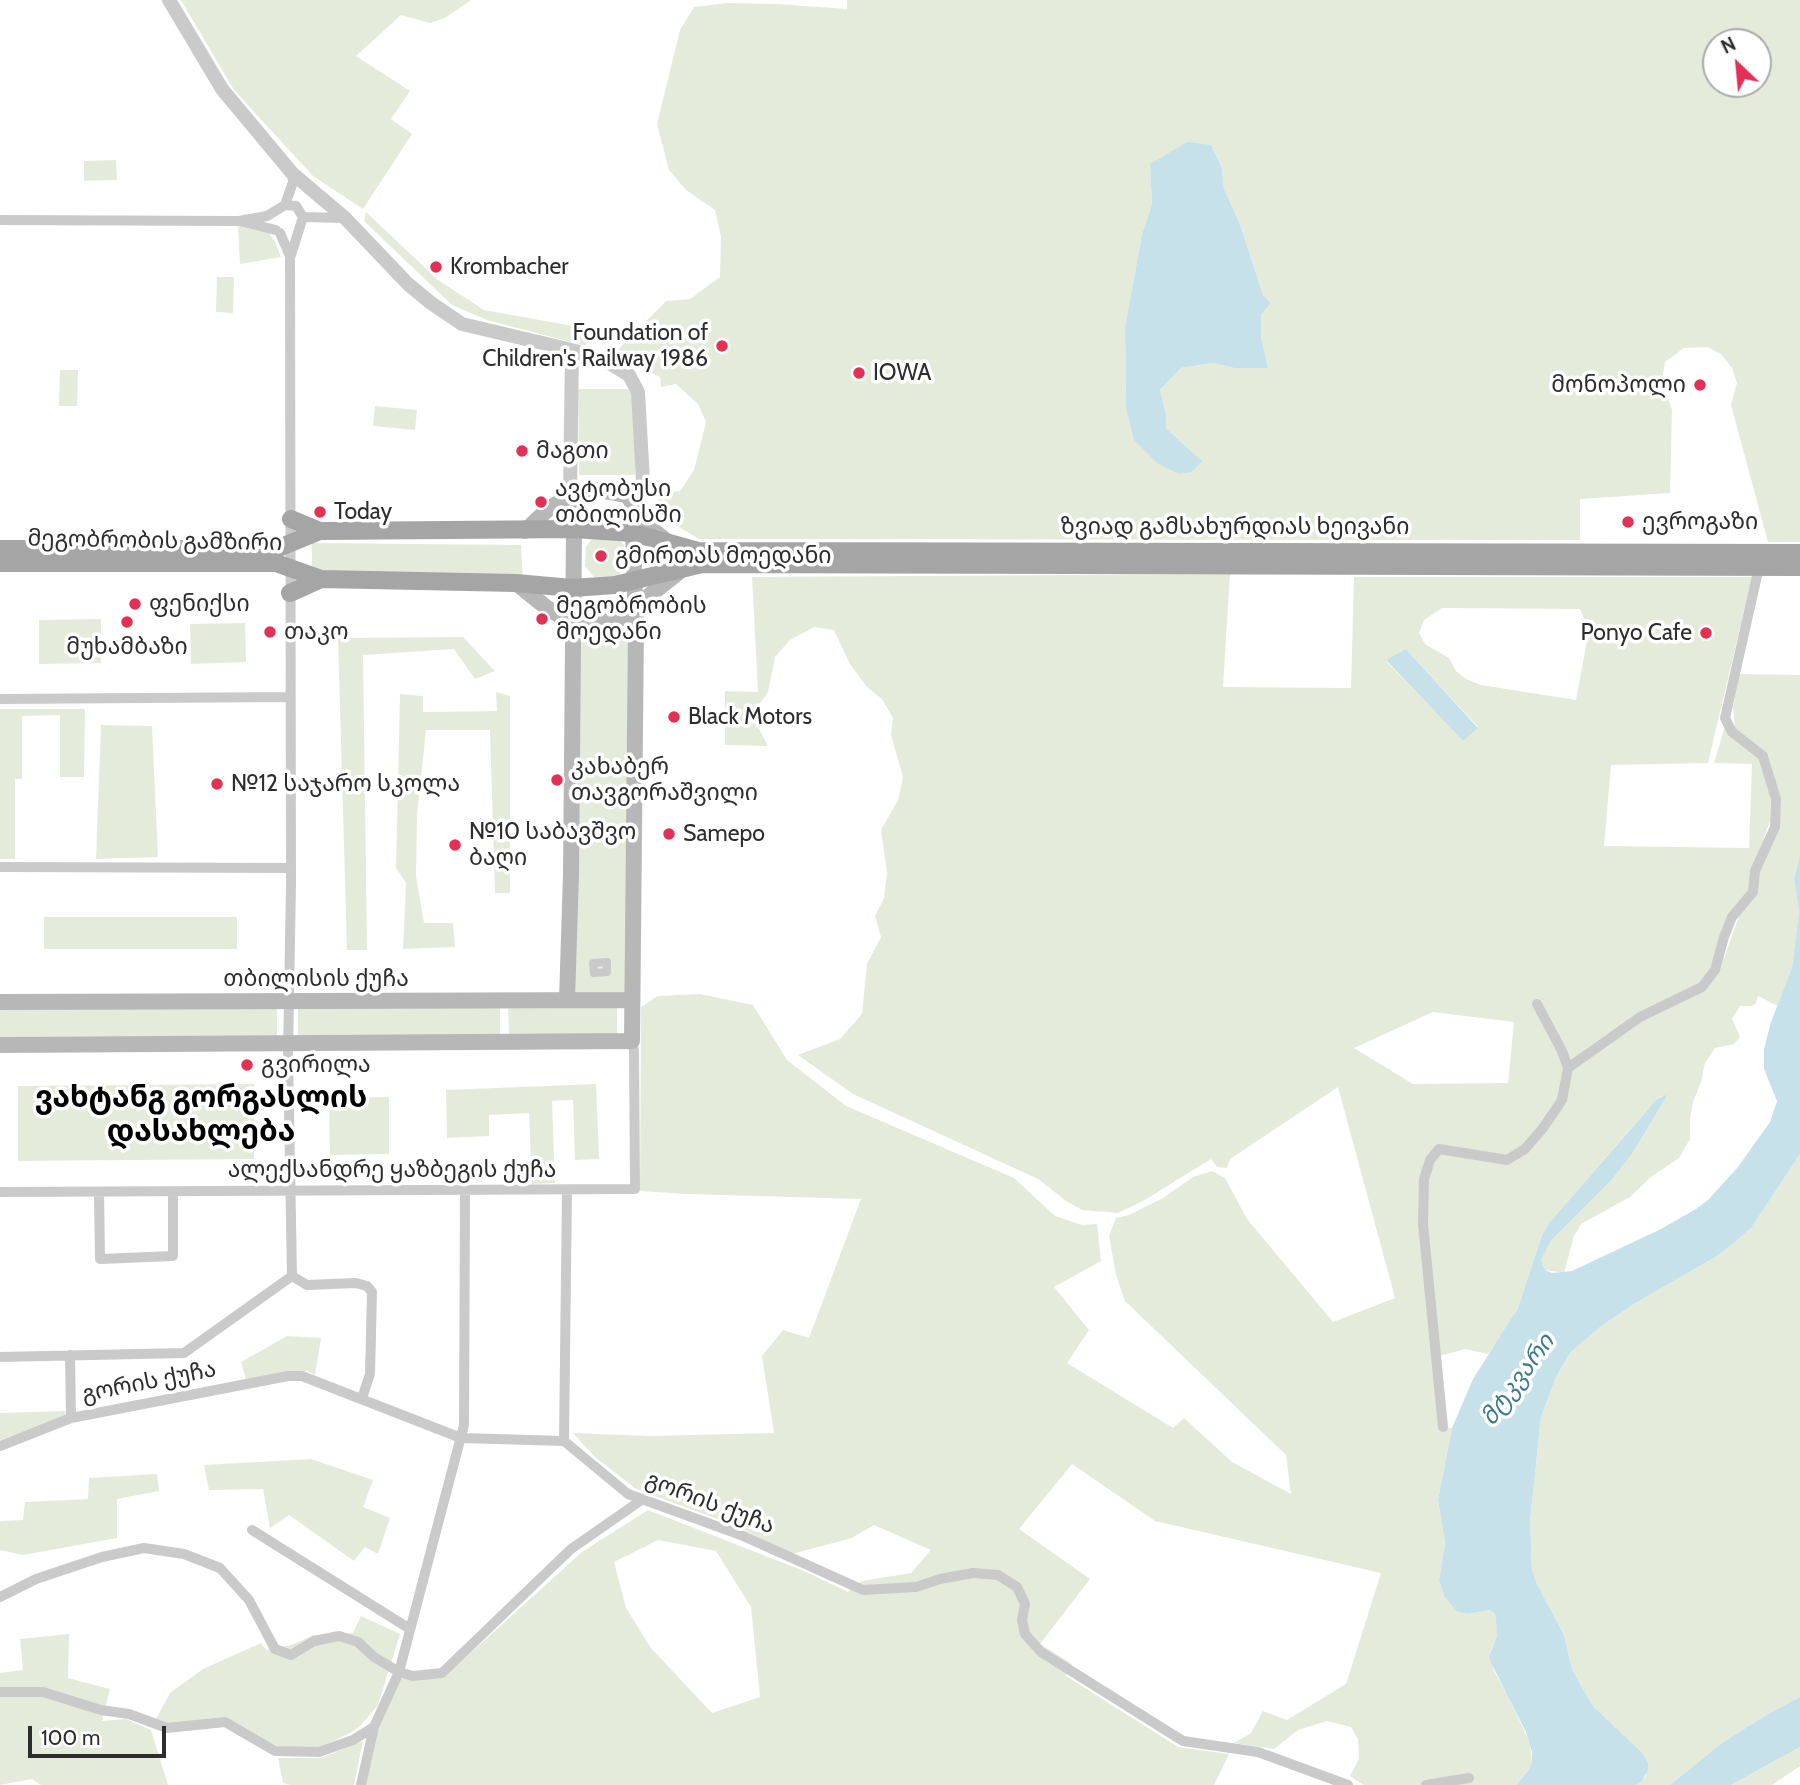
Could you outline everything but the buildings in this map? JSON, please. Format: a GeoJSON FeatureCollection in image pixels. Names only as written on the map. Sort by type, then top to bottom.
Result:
{"type":"FeatureCollection","features":[{"type":"Feature","properties":{"kind":"main road"},"geometry":{"type":"LineString","coordinates":[[525,531],[570,495],[584,491],[613,491],[627,495],[649,527],[671,545]]}},
{"type":"Feature","properties":{"kind":"main road"},"geometry":{"type":"LineString","coordinates":[[567,1000],[571,874],[574,529],[570,495]]}},
{"type":"Feature","properties":{"kind":"main road"},"geometry":{"type":"LineString","coordinates":[[0,1045],[632,1041],[635,504]]}},
{"type":"Feature","properties":{"kind":"main road"},"geometry":{"type":"LineString","coordinates":[[291,519],[320,531]]}},
{"type":"Feature","properties":{"kind":"main road"},"geometry":{"type":"LineString","coordinates":[[525,531],[574,529],[633,533],[671,545]]}},
{"type":"Feature","properties":{"kind":"main road","name":"მეგობრობის გამზირი"},"geometry":{"type":"LineString","coordinates":[[0,549],[276,550],[320,531],[525,531]]}},
{"type":"Feature","properties":{"kind":"main road","name":"ზვიად გამსახურდიას ხეივანი"},"geometry":{"type":"LineString","coordinates":[[671,545],[698,551],[1101,558]]}},
{"type":"Feature","properties":{"kind":"main road","name":"ზვიად გამსახურდიას ხეივანი"},"geometry":{"type":"LineString","coordinates":[[686,567],[702,564],[1101,558],[1800,553]]}},
{"type":"Feature","properties":{"kind":"main road","name":"ზვიად გამსახურდიას ხეივანი"},"geometry":{"type":"LineString","coordinates":[[1147,558],[1800,567]]}},
{"type":"Feature","properties":{"kind":"main road","name":"მეგობრობის გამზირი"},"geometry":{"type":"LineString","coordinates":[[0,563],[261,563],[291,567],[321,579],[516,583]]}},
{"type":"Feature","properties":{"kind":"main road"},"geometry":{"type":"LineString","coordinates":[[516,583],[596,588],[686,567]]}},
{"type":"Feature","properties":{"kind":"main road"},"geometry":{"type":"LineString","coordinates":[[516,583],[547,608],[573,623],[617,621],[686,567]]}},
{"type":"Feature","properties":{"kind":"main road"},"geometry":{"type":"LineString","coordinates":[[290,593],[321,579]]}},
{"type":"Feature","properties":{"kind":"main road","name":"თბილისის ქუჩა"},"geometry":{"type":"LineString","coordinates":[[0,1002],[632,1000]]}},
{"type":"Feature","properties":{"kind":"street"},"geometry":{"type":"LineString","coordinates":[[169,0],[222,89],[292,173],[345,218],[408,284],[431,303],[463,324],[572,350],[606,361],[629,375],[638,392],[643,481],[635,504]]}},
{"type":"Feature","properties":{"kind":"street"},"geometry":{"type":"LineString","coordinates":[[0,220],[239,221],[267,216],[285,205],[293,182],[292,173]]}},
{"type":"Feature","properties":{"kind":"street"},"geometry":{"type":"LineString","coordinates":[[285,205],[296,206],[302,223],[290,258],[289,1192],[292,1276]]}},
{"type":"Feature","properties":{"kind":"street"},"geometry":{"type":"LineString","coordinates":[[275,212],[273,218],[290,258]]}},
{"type":"Feature","properties":{"kind":"street"},"geometry":{"type":"LineString","coordinates":[[302,223],[345,218]]}},
{"type":"Feature","properties":{"kind":"street"},"geometry":{"type":"LineString","coordinates":[[239,221],[287,235],[295,234],[302,223]]}},
{"type":"Feature","properties":{"kind":"street"},"geometry":{"type":"LineString","coordinates":[[570,495],[572,350]]}},
{"type":"Feature","properties":{"kind":"street"},"geometry":{"type":"LineString","coordinates":[[1568,1068],[1640,1017],[1702,987],[1715,970],[1732,917],[1753,892],[1755,871],[1775,827],[1776,799],[1763,756],[1732,732],[1725,718],[1759,567]]}},
{"type":"Feature","properties":{"kind":"street"},"geometry":{"type":"LineString","coordinates":[[0,699],[290,697]]}},
{"type":"Feature","properties":{"kind":"street"},"geometry":{"type":"LineString","coordinates":[[0,867],[290,868]]}},
{"type":"Feature","properties":{"kind":"street"},"geometry":{"type":"LineString","coordinates":[[1443,1427],[1423,1224],[1424,1179],[1430,1160],[1439,1149],[1507,1160],[1525,1149],[1562,1100],[1568,1068],[1537,1004]]}},
{"type":"Feature","properties":{"kind":"street","name":"ალექსანდრე ყაზბეგის ქუჩა"},"geometry":{"type":"LineString","coordinates":[[0,1192],[635,1189],[632,1041]]}},
{"type":"Feature","properties":{"kind":"street"},"geometry":{"type":"LineString","coordinates":[[564,1441],[567,1190]]}},
{"type":"Feature","properties":{"kind":"street"},"geometry":{"type":"LineString","coordinates":[[361,1785],[374,1727],[398,1672],[411,1629],[464,1424],[465,1191]]}},
{"type":"Feature","properties":{"kind":"street"},"geometry":{"type":"LineString","coordinates":[[99,1192],[100,1259],[173,1256],[173,1192]]}},
{"type":"Feature","properties":{"kind":"street"},"geometry":{"type":"LineString","coordinates":[[0,1357],[184,1353],[292,1276]]}},
{"type":"Feature","properties":{"kind":"street"},"geometry":{"type":"LineString","coordinates":[[292,1276],[307,1285],[356,1283],[367,1286],[372,1292],[370,1374],[362,1398]]}},
{"type":"Feature","properties":{"kind":"street"},"geometry":{"type":"LineString","coordinates":[[70,1355],[71,1419]]}},
{"type":"Feature","properties":{"kind":"street","name":"გორის ქუჩა"},"geometry":{"type":"LineString","coordinates":[[0,1446],[71,1419],[288,1376],[302,1376],[461,1438],[564,1441],[628,1494],[741,1535],[863,1590],[916,1587],[940,1579],[974,1573],[998,1575],[1017,1587],[1025,1604],[1022,1620],[1025,1634],[1041,1652],[1182,1741],[1258,1752],[1348,1785]]}},
{"type":"Feature","properties":{"kind":"street"},"geometry":{"type":"LineString","coordinates":[[0,1597],[36,1579],[102,1557],[144,1548],[184,1554],[219,1568],[249,1600],[275,1649],[291,1655],[314,1641],[339,1636],[358,1642],[374,1657],[398,1672],[413,1676],[442,1673],[571,1549],[643,1499]]}},
{"type":"Feature","properties":{"kind":"street"},"geometry":{"type":"LineString","coordinates":[[252,1530],[411,1629]]}},
{"type":"Feature","properties":{"kind":"street"},"geometry":{"type":"LineString","coordinates":[[0,1692],[43,1692],[101,1710],[129,1714],[167,1728],[225,1722],[275,1751],[319,1752],[353,1740],[374,1727]]}},
{"type":"Feature","properties":{"kind":"street"},"geometry":{"type":"LineString","coordinates":[[1426,1785],[1469,1778]]}},
{"type":"Feature","properties":{"kind":"green space"},"geometry":{"type":"Polygon","coordinates":[[[181,0],[471,0],[445,18],[430,23],[401,15],[356,56],[410,91],[391,119],[412,134],[363,209],[313,176],[234,90],[181,0]]]}},
{"type":"Feature","properties":{"kind":"green space"},"geometry":{"type":"Polygon","coordinates":[[[847,0],[1800,0],[1800,542],[1768,542],[1731,405],[1737,383],[1732,368],[1721,354],[1707,347],[1684,348],[1665,362],[1662,380],[1672,410],[1670,493],[1580,499],[1580,540],[699,539],[674,524],[659,507],[658,493],[680,491],[694,470],[706,422],[698,404],[676,384],[661,387],[660,377],[613,355],[666,301],[690,299],[720,277],[721,237],[715,210],[686,190],[669,170],[657,124],[680,30],[694,7],[727,3],[847,9],[847,0]],[[1150,164],[1152,204],[1142,234],[1125,327],[1126,408],[1202,461],[1166,428],[1166,414],[1160,390],[1181,368],[1213,363],[1234,368],[1268,368],[1261,336],[1261,315],[1271,303],[1263,295],[1240,224],[1224,189],[1222,169],[1150,164]]]}},
{"type":"Feature","properties":{"kind":"green space"},"geometry":{"type":"Polygon","coordinates":[[[116,160],[117,180],[84,181],[84,161],[116,160]]]}},
{"type":"Feature","properties":{"kind":"green space"},"geometry":{"type":"Polygon","coordinates":[[[366,212],[438,280],[484,310],[590,329],[586,346],[487,320],[452,305],[364,221],[366,212]]]}},
{"type":"Feature","properties":{"kind":"green space"},"geometry":{"type":"Polygon","coordinates":[[[238,226],[269,233],[281,257],[240,264],[238,226]]]}},
{"type":"Feature","properties":{"kind":"green space"},"geometry":{"type":"Polygon","coordinates":[[[217,277],[234,277],[233,313],[216,312],[217,277]]]}},
{"type":"Feature","properties":{"kind":"green space"},"geometry":{"type":"Polygon","coordinates":[[[60,370],[78,370],[77,406],[59,406],[60,370]]]}},
{"type":"Feature","properties":{"kind":"green space"},"geometry":{"type":"Polygon","coordinates":[[[578,389],[635,389],[635,475],[579,475],[578,389]]]}},
{"type":"Feature","properties":{"kind":"green space"},"geometry":{"type":"Polygon","coordinates":[[[375,406],[417,410],[415,430],[373,426],[375,406]]]}},
{"type":"Feature","properties":{"kind":"green space"},"geometry":{"type":"Polygon","coordinates":[[[593,538],[617,538],[624,545],[625,566],[618,576],[594,577],[585,566],[586,546],[593,538]]]}},
{"type":"Feature","properties":{"kind":"green space"},"geometry":{"type":"Polygon","coordinates":[[[312,543],[521,545],[523,581],[312,575],[312,543]]]}},
{"type":"Feature","properties":{"kind":"green space"},"geometry":{"type":"Polygon","coordinates":[[[1230,574],[1223,687],[1351,688],[1354,577],[1752,577],[1708,763],[1611,765],[1604,846],[1749,848],[1752,764],[1714,763],[1725,726],[1738,743],[1761,758],[1771,792],[1770,821],[1753,868],[1749,895],[1723,926],[1712,966],[1698,985],[1677,996],[1679,999],[1702,987],[1704,989],[1719,972],[1739,916],[1755,894],[1761,866],[1779,828],[1781,800],[1768,754],[1735,729],[1733,708],[1739,674],[1800,675],[1800,855],[1794,879],[1799,911],[1792,968],[1778,1006],[1758,996],[1752,1006],[1740,1006],[1732,1019],[1740,1037],[1734,1044],[1715,1048],[1705,1063],[1693,1102],[1690,1139],[1679,1158],[1651,1177],[1630,1197],[1581,1224],[1574,1236],[1564,1273],[1545,1270],[1541,1260],[1550,1242],[1610,1182],[1632,1154],[1667,1096],[1661,1096],[1549,1223],[1542,1235],[1518,1308],[1488,1354],[1465,1349],[1436,1357],[1443,1427],[1452,1428],[1438,1500],[1445,1543],[1439,1580],[1444,1596],[1457,1612],[1468,1614],[1490,1610],[1494,1613],[1498,1625],[1497,1636],[1489,1655],[1494,1671],[1530,1743],[1532,1763],[1516,1785],[1364,1785],[1350,1776],[1359,1759],[1358,1739],[1351,1727],[1327,1721],[1298,1730],[1274,1749],[1234,1743],[1251,1733],[1263,1711],[1287,1720],[1346,1684],[1381,1573],[1155,1521],[1072,1464],[1019,1529],[1090,1579],[1040,1644],[1072,1664],[1066,1676],[1178,1747],[1229,1754],[1214,1785],[365,1785],[376,1736],[400,1678],[445,1676],[582,1552],[648,1510],[804,1571],[848,1592],[862,1581],[911,1573],[931,1550],[874,1525],[852,1538],[792,1554],[734,1525],[636,1489],[595,1457],[573,1433],[649,1436],[774,1433],[762,1356],[783,1330],[809,1338],[861,1199],[640,1191],[641,1007],[658,996],[700,994],[753,1005],[787,1060],[846,1106],[1014,1178],[1055,1216],[1082,1225],[1097,1224],[1101,1261],[1054,1287],[1089,1330],[1067,1363],[1173,1428],[1184,1418],[1232,1462],[1291,1494],[1286,1455],[1125,1301],[1116,1275],[1109,1236],[1116,1218],[1129,1215],[1163,1198],[1193,1177],[1212,1171],[1225,1178],[1247,1219],[1333,1322],[1395,1298],[1338,1087],[1230,1159],[1227,1168],[1217,1167],[1211,1159],[1143,1201],[1118,1213],[1082,1210],[1038,1179],[853,1094],[798,1055],[840,1039],[862,1014],[867,964],[881,937],[875,916],[884,898],[887,873],[881,830],[898,800],[903,777],[891,735],[893,718],[882,699],[867,687],[850,664],[834,630],[814,627],[790,640],[775,657],[768,692],[752,715],[768,746],[725,745],[725,691],[758,692],[752,577],[1230,574]],[[1442,608],[1424,620],[1419,633],[1425,644],[1449,658],[1456,671],[1466,679],[1481,685],[1576,700],[1589,630],[1580,609],[1442,608]],[[1406,649],[1386,661],[1463,740],[1478,727],[1406,649]],[[1433,1012],[1354,1048],[1413,1084],[1508,1083],[1514,1022],[1433,1012]],[[658,1540],[614,1562],[626,1608],[651,1648],[712,1713],[760,1697],[751,1607],[716,1551],[658,1540]]]}},
{"type":"Feature","properties":{"kind":"green space"},"geometry":{"type":"Polygon","coordinates":[[[101,619],[101,663],[39,664],[39,620],[101,619]]]}},
{"type":"Feature","properties":{"kind":"green space"},"geometry":{"type":"Polygon","coordinates":[[[245,623],[246,662],[191,664],[190,624],[245,623]]]}},
{"type":"Feature","properties":{"kind":"green space"},"geometry":{"type":"Polygon","coordinates":[[[463,637],[495,671],[475,679],[454,649],[363,655],[367,950],[347,950],[338,638],[463,637]]]}},
{"type":"Feature","properties":{"kind":"green space"},"geometry":{"type":"Polygon","coordinates":[[[574,639],[629,639],[627,994],[574,994],[574,639]]]}},
{"type":"Feature","properties":{"kind":"green space"},"geometry":{"type":"Polygon","coordinates":[[[496,692],[510,696],[510,893],[495,893],[490,730],[426,730],[417,815],[416,876],[424,923],[453,923],[455,947],[403,949],[406,883],[396,868],[400,694],[423,696],[423,712],[497,711],[496,692]]]}},
{"type":"Feature","properties":{"kind":"green space"},"geometry":{"type":"Polygon","coordinates":[[[0,709],[85,709],[84,777],[60,777],[60,715],[22,716],[22,779],[15,779],[15,859],[0,859],[0,709]]]}},
{"type":"Feature","properties":{"kind":"green space"},"geometry":{"type":"Polygon","coordinates":[[[101,725],[152,726],[158,857],[96,859],[101,725]]]}},
{"type":"Feature","properties":{"kind":"green space"},"geometry":{"type":"Polygon","coordinates":[[[44,917],[237,917],[237,949],[44,949],[44,917]]]}},
{"type":"Feature","properties":{"kind":"green space"},"geometry":{"type":"Polygon","coordinates":[[[617,1004],[617,1036],[509,1037],[508,1005],[617,1004]]]}},
{"type":"Feature","properties":{"kind":"green space"},"geometry":{"type":"Polygon","coordinates":[[[500,1006],[500,1036],[298,1036],[298,1007],[500,1006]]]}},
{"type":"Feature","properties":{"kind":"green space"},"geometry":{"type":"Polygon","coordinates":[[[277,1008],[277,1036],[0,1037],[0,1009],[277,1008]]]}},
{"type":"Feature","properties":{"kind":"green space"},"geometry":{"type":"Polygon","coordinates":[[[254,1084],[254,1159],[18,1161],[18,1086],[254,1084]]]}},
{"type":"Feature","properties":{"kind":"green space"},"geometry":{"type":"Polygon","coordinates":[[[596,1084],[599,1159],[575,1160],[573,1100],[552,1101],[555,1183],[532,1184],[529,1113],[489,1115],[489,1136],[447,1138],[446,1090],[596,1084]]]}},
{"type":"Feature","properties":{"kind":"green space"},"geometry":{"type":"Polygon","coordinates":[[[389,1097],[389,1154],[330,1155],[329,1098],[389,1097]]]}},
{"type":"Feature","properties":{"kind":"green space"},"geometry":{"type":"Polygon","coordinates":[[[1800,1154],[1800,1697],[1723,1742],[1670,1785],[1636,1785],[1646,1776],[1631,1743],[1594,1707],[1581,1686],[1572,1669],[1564,1635],[1532,1569],[1530,1521],[1541,1417],[1556,1377],[1570,1353],[1600,1327],[1634,1304],[1717,1256],[1735,1242],[1751,1228],[1800,1154]]]}},
{"type":"Feature","properties":{"kind":"green space"},"geometry":{"type":"Polygon","coordinates":[[[287,1336],[321,1338],[315,1375],[307,1371],[291,1371],[246,1380],[241,1362],[287,1336]]]}},
{"type":"Feature","properties":{"kind":"green space"},"geometry":{"type":"Polygon","coordinates":[[[65,1411],[66,1417],[0,1440],[0,1413],[65,1411]]]}},
{"type":"Feature","properties":{"kind":"green space"},"geometry":{"type":"Polygon","coordinates":[[[311,1459],[373,1480],[363,1507],[390,1518],[378,1554],[365,1547],[354,1561],[289,1515],[270,1528],[263,1489],[209,1490],[204,1465],[311,1459]]]}},
{"type":"Feature","properties":{"kind":"green space"},"geometry":{"type":"Polygon","coordinates":[[[157,1474],[159,1491],[117,1499],[117,1538],[23,1555],[0,1550],[0,1521],[23,1520],[25,1502],[88,1499],[89,1478],[157,1474]]]}},
{"type":"Feature","properties":{"kind":"green space"},"geometry":{"type":"Polygon","coordinates":[[[361,1616],[400,1634],[378,1705],[361,1725],[350,1733],[317,1749],[276,1746],[225,1717],[167,1724],[156,1719],[170,1693],[203,1669],[261,1643],[266,1650],[291,1645],[314,1635],[353,1633],[361,1616]]]}},
{"type":"Feature","properties":{"kind":"green space"},"geometry":{"type":"Polygon","coordinates":[[[69,1634],[68,1678],[110,1689],[102,1721],[126,1719],[151,1730],[168,1785],[41,1785],[32,1779],[0,1785],[0,1673],[23,1670],[20,1639],[69,1634]]]}},
{"type":"Feature","properties":{"kind":"green space"},"geometry":{"type":"Polygon","coordinates":[[[363,1741],[354,1785],[283,1783],[278,1758],[321,1758],[363,1741]]]}},
{"type":"Feature","properties":{"kind":"green space"},"geometry":{"type":"Polygon","coordinates":[[[1800,1747],[1800,1766],[1772,1785],[1731,1785],[1800,1747]]]}},
{"type":"Feature","properties":{"kind":"water"},"geometry":{"type":"Polygon","coordinates":[[[1187,142],[1211,145],[1222,169],[1224,189],[1240,224],[1263,295],[1271,303],[1261,315],[1261,336],[1268,368],[1234,368],[1213,363],[1181,368],[1160,390],[1166,414],[1166,428],[1202,461],[1192,472],[1179,474],[1158,464],[1134,440],[1126,408],[1125,327],[1142,234],[1152,204],[1150,164],[1187,142]]]}},
{"type":"Feature","properties":{"kind":"water"},"geometry":{"type":"Polygon","coordinates":[[[1406,649],[1478,728],[1463,741],[1386,660],[1406,649]]]}},
{"type":"Feature","properties":{"kind":"water","name":"მტკვარი"},"geometry":{"type":"Polygon","coordinates":[[[1800,855],[1800,1154],[1751,1228],[1735,1242],[1717,1256],[1634,1304],[1600,1327],[1570,1353],[1556,1377],[1541,1417],[1530,1521],[1532,1569],[1564,1635],[1572,1669],[1581,1686],[1594,1707],[1642,1753],[1648,1763],[1648,1770],[1642,1781],[1636,1785],[1516,1785],[1532,1763],[1532,1752],[1526,1732],[1489,1656],[1497,1636],[1496,1618],[1490,1610],[1468,1614],[1457,1612],[1444,1596],[1439,1580],[1445,1543],[1438,1500],[1452,1428],[1473,1379],[1518,1308],[1542,1235],[1549,1223],[1656,1100],[1667,1096],[1632,1154],[1610,1182],[1550,1242],[1541,1260],[1545,1270],[1552,1273],[1572,1271],[1659,1230],[1696,1209],[1708,1200],[1738,1167],[1770,1122],[1777,1101],[1764,1069],[1764,1049],[1771,1022],[1792,968],[1799,911],[1794,879],[1800,855]]]}},
{"type":"Feature","properties":{"kind":"water"},"geometry":{"type":"Polygon","coordinates":[[[1800,1697],[1800,1747],[1731,1785],[1670,1785],[1723,1742],[1800,1697]]]}},
{"type":"Feature","properties":{"kind":"place","name":"Krombacher"},"geometry":{"type":"Point","coordinates":[436,267]}},
{"type":"Feature","properties":{"kind":"place","name":"Foundation of Children's Railway 1986"},"geometry":{"type":"Point","coordinates":[722,346]}},
{"type":"Feature","properties":{"kind":"place","name":"IOWA"},"geometry":{"type":"Point","coordinates":[859,373]}},
{"type":"Feature","properties":{"kind":"place","name":"მონოპოლი"},"geometry":{"type":"Point","coordinates":[1700,385]}},
{"type":"Feature","properties":{"kind":"place","name":"მაგთი"},"geometry":{"type":"Point","coordinates":[522,451]}},
{"type":"Feature","properties":{"kind":"place","name":"ავტობუსი თბილისში"},"geometry":{"type":"Point","coordinates":[541,502]}},
{"type":"Feature","properties":{"kind":"place","name":"Today"},"geometry":{"type":"Point","coordinates":[320,512]}},
{"type":"Feature","properties":{"kind":"place","name":"ევროგაზი"},"geometry":{"type":"Point","coordinates":[1628,522]}},
{"type":"Feature","properties":{"kind":"place","name":"გმირთას მოედანი"},"geometry":{"type":"Point","coordinates":[601,556]}},
{"type":"Feature","properties":{"kind":"place","name":"ფენიქსი"},"geometry":{"type":"Point","coordinates":[135,604]}},
{"type":"Feature","properties":{"kind":"place","name":"მეგობრობის მოედანი"},"geometry":{"type":"Point","coordinates":[542,619]}},
{"type":"Feature","properties":{"kind":"place","name":"მუხამბაზი"},"geometry":{"type":"Point","coordinates":[127,622]}},
{"type":"Feature","properties":{"kind":"place","name":"თაკო"},"geometry":{"type":"Point","coordinates":[270,632]}},
{"type":"Feature","properties":{"kind":"place","name":"Ponyo Cafe"},"geometry":{"type":"Point","coordinates":[1706,633]}},
{"type":"Feature","properties":{"kind":"place","name":"Black Motors"},"geometry":{"type":"Point","coordinates":[674,717]}},
{"type":"Feature","properties":{"kind":"place","name":"კახაბერ თავგორაშვილი"},"geometry":{"type":"Point","coordinates":[557,780]}},
{"type":"Feature","properties":{"kind":"place","name":"№12 საჯარო სკოლა"},"geometry":{"type":"Point","coordinates":[217,784]}},
{"type":"Feature","properties":{"kind":"place","name":"Samepo"},"geometry":{"type":"Point","coordinates":[669,834]}},
{"type":"Feature","properties":{"kind":"place","name":"№10 საბავშვო ბაღი"},"geometry":{"type":"Point","coordinates":[455,845]}},
{"type":"Feature","properties":{"kind":"place","name":"გვირილა"},"geometry":{"type":"Point","coordinates":[247,1065]}},
{"type":"Feature","properties":{"kind":"district","name":"ვახტანგ გორგასლის დასახლება"},"geometry":{"type":"Point","coordinates":[201,1115]}}]}
